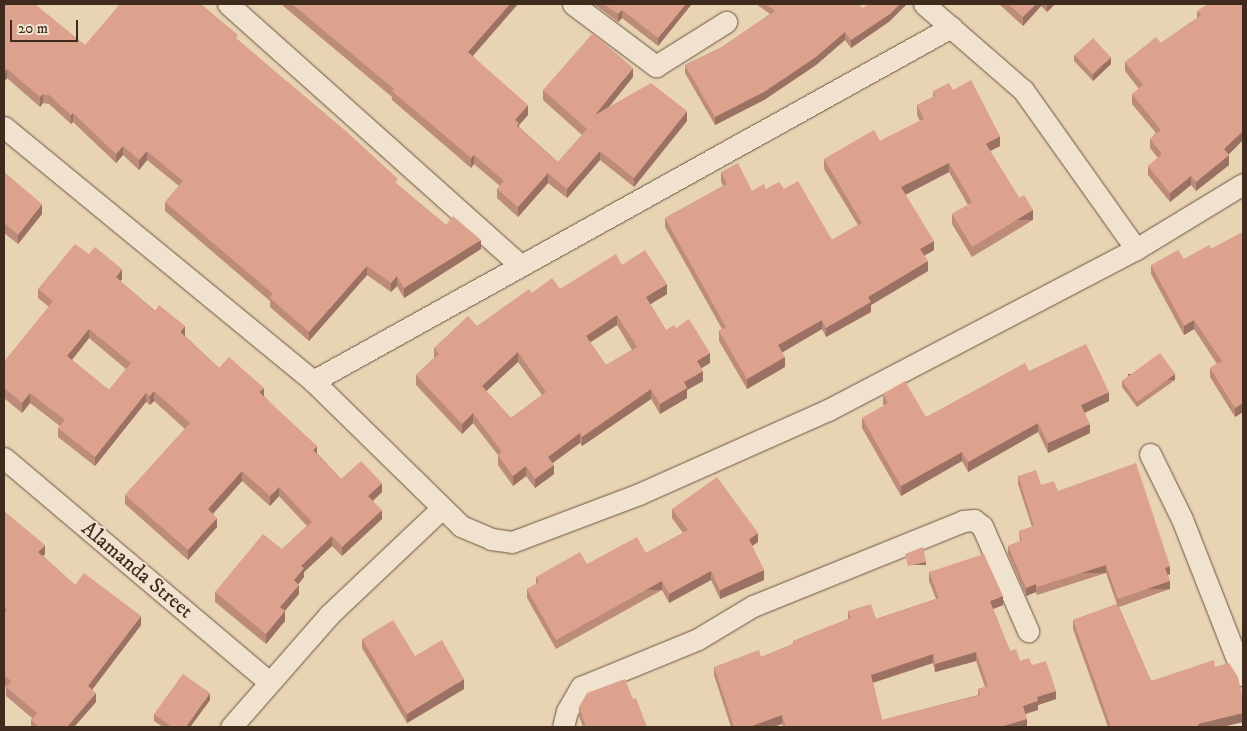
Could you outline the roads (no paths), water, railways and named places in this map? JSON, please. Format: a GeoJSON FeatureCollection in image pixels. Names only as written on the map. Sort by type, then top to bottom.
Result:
{"type":"FeatureCollection","features":[{"type":"Feature","properties":{"kind":"street"},"geometry":{"type":"LineString","coordinates":[[228,4],[519,264]]}},
{"type":"Feature","properties":{"kind":"street"},"geometry":{"type":"LineString","coordinates":[[573,4],[656,66],[726,22]]}},
{"type":"Feature","properties":{"kind":"street"},"geometry":{"type":"LineString","coordinates":[[929,5],[951,27],[1023,90],[1136,248]]}},
{"type":"Feature","properties":{"kind":"street"},"geometry":{"type":"LineString","coordinates":[[313,381],[519,264],[951,27]]}},
{"type":"Feature","properties":{"kind":"street"},"geometry":{"type":"LineString","coordinates":[[4,127],[313,381],[441,509],[474,534],[512,542],[639,494],[828,410],[1136,248],[1243,184]]}},
{"type":"Feature","properties":{"kind":"street"},"geometry":{"type":"LineString","coordinates":[[1150,454],[1182,519],[1243,675]]}},
{"type":"Feature","properties":{"kind":"street","name":"Alamanda Street"},"geometry":{"type":"LineString","coordinates":[[4,458],[270,682]]}},
{"type":"Feature","properties":{"kind":"street"},"geometry":{"type":"LineString","coordinates":[[231,727],[329,614],[441,509]]}},
{"type":"Feature","properties":{"kind":"street"},"geometry":{"type":"LineString","coordinates":[[563,727],[567,711],[581,687],[698,639],[753,606],[963,521],[974,520],[982,526],[1028,631]]}}]}
